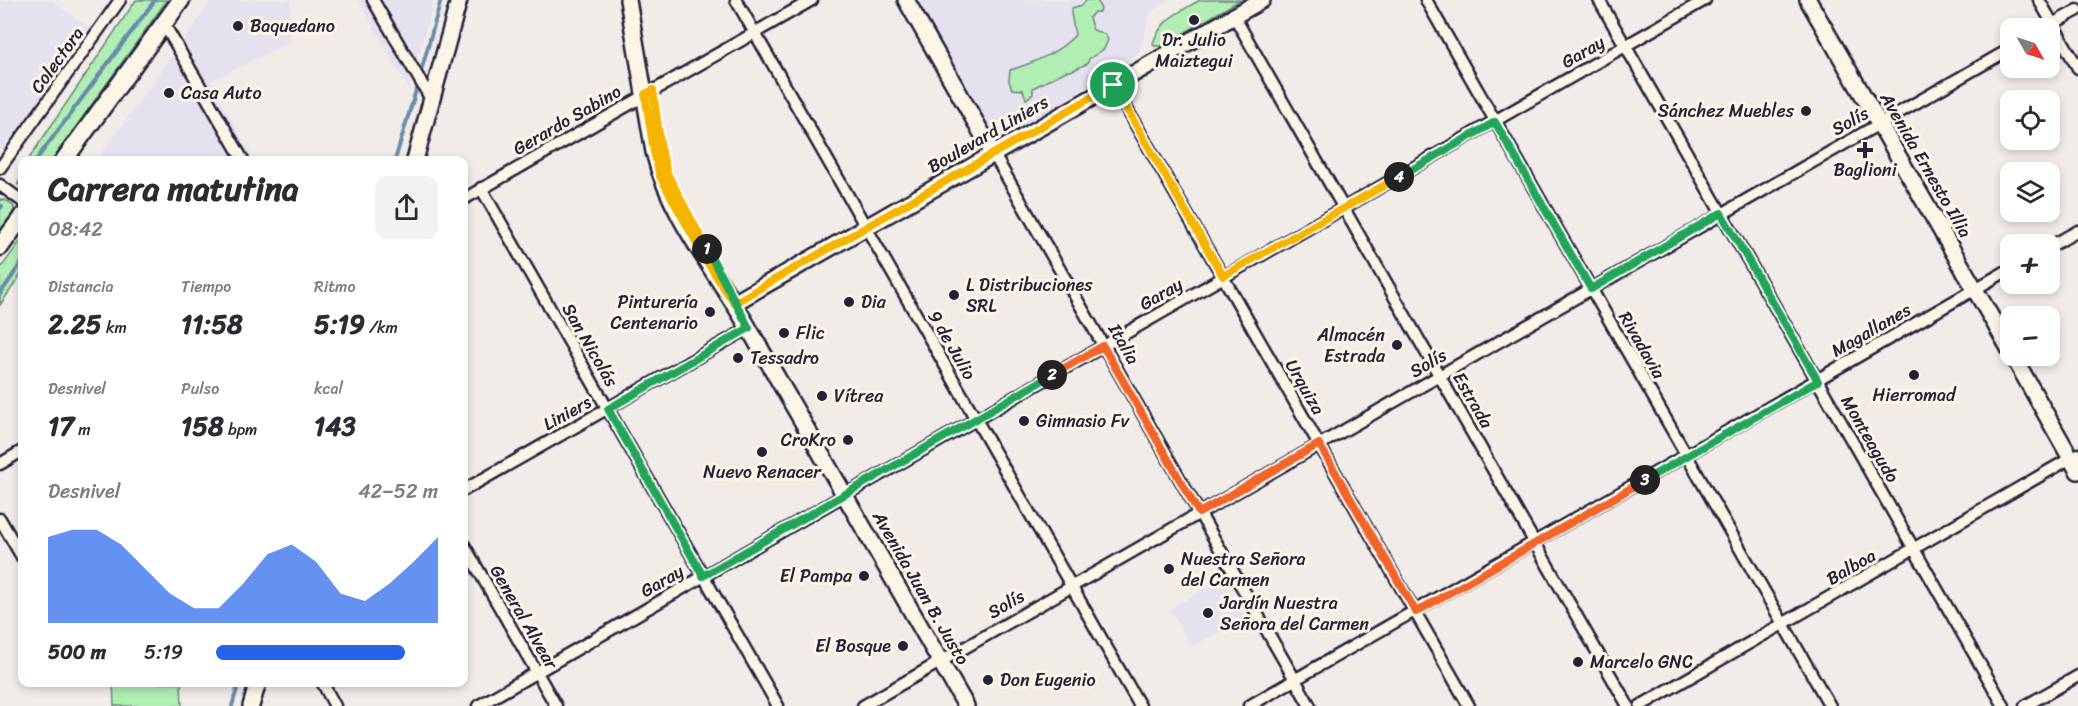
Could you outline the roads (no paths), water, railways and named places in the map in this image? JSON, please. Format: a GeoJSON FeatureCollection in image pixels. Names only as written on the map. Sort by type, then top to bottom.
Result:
{"type":"FeatureCollection","features":[{"type":"Feature","properties":{"kind":"main road"},"geometry":{"type":"LineString","coordinates":[[67,156],[181,0]]}},
{"type":"Feature","properties":{"kind":"main road"},"geometry":{"type":"LineString","coordinates":[[416,156],[459,0]]}},
{"type":"Feature","properties":{"kind":"main road","name":"Avenida Juan B. Justo"},"geometry":{"type":"LineString","coordinates":[[628,0],[667,173],[734,303],[966,706]]}},
{"type":"Feature","properties":{"kind":"main road","name":"Avenida Juan B. Justo"},"geometry":{"type":"LineString","coordinates":[[638,0],[649,92]]}},
{"type":"Feature","properties":{"kind":"main road","name":"Italia"},"geometry":{"type":"LineString","coordinates":[[906,0],[993,153]]}},
{"type":"Feature","properties":{"kind":"main road","name":"Boulevard Liniers"},"geometry":{"type":"LineString","coordinates":[[734,303],[1262,0]]}},
{"type":"Feature","properties":{"kind":"main road","name":"Avenida Ernesto Illia"},"geometry":{"type":"LineString","coordinates":[[1808,0],[2000,332]]}},
{"type":"Feature","properties":{"kind":"main road"},"geometry":{"type":"LineString","coordinates":[[0,247],[18,222]]}},
{"type":"Feature","properties":{"kind":"main road"},"geometry":{"type":"LineString","coordinates":[[2019,366],[2076,461]]}},
{"type":"Feature","properties":{"kind":"main road"},"geometry":{"type":"LineString","coordinates":[[252,706],[257,687]]}},
{"type":"Feature","properties":{"kind":"street","name":"Colectora"},"geometry":{"type":"LineString","coordinates":[[0,168],[120,0]]}},
{"type":"Feature","properties":{"kind":"street"},"geometry":{"type":"LineString","coordinates":[[373,0],[432,101]]}},
{"type":"Feature","properties":{"kind":"street","name":"9 de Julio"},"geometry":{"type":"LineString","coordinates":[[736,0],[1140,706]]}},
{"type":"Feature","properties":{"kind":"street","name":"Gerardo Sabino"},"geometry":{"type":"LineString","coordinates":[[468,197],[812,0]]}},
{"type":"Feature","properties":{"kind":"street","name":"Rivadavia"},"geometry":{"type":"LineString","coordinates":[[1426,0],[1830,706]]}},
{"type":"Feature","properties":{"kind":"street","name":"Monteagudo"},"geometry":{"type":"LineString","coordinates":[[1599,0],[2004,706]]}},
{"type":"Feature","properties":{"kind":"street","name":"Garay"},"geometry":{"type":"LineString","coordinates":[[478,706],[1705,0]]}},
{"type":"Feature","properties":{"kind":"street"},"geometry":{"type":"LineString","coordinates":[[2039,0],[2046,18]]}},
{"type":"Feature","properties":{"kind":"street"},"geometry":{"type":"LineString","coordinates":[[2060,20],[2078,10]]}},
{"type":"Feature","properties":{"kind":"street","name":"Estrada"},"geometry":{"type":"LineString","coordinates":[[1234,16],[1628,706]]}},
{"type":"Feature","properties":{"kind":"street"},"geometry":{"type":"LineString","coordinates":[[164,24],[241,156]]}},
{"type":"Feature","properties":{"kind":"street"},"geometry":{"type":"LineString","coordinates":[[2060,42],[2078,68]]}},
{"type":"Feature","properties":{"kind":"street","name":"Solís"},"geometry":{"type":"LineString","coordinates":[[862,706],[2000,55]]}},
{"type":"Feature","properties":{"kind":"street","name":"Urquiza"},"geometry":{"type":"LineString","coordinates":[[1113,85],[1470,706]]}},
{"type":"Feature","properties":{"kind":"street","name":"Italia"},"geometry":{"type":"LineString","coordinates":[[993,153],[1310,706]]}},
{"type":"Feature","properties":{"kind":"street"},"geometry":{"type":"LineString","coordinates":[[0,185],[18,198]]}},
{"type":"Feature","properties":{"kind":"street","name":"San Nicolás"},"geometry":{"type":"LineString","coordinates":[[482,188],[778,706]]}},
{"type":"Feature","properties":{"kind":"street"},"geometry":{"type":"LineString","coordinates":[[2060,241],[2078,231]]}},
{"type":"Feature","properties":{"kind":"street","name":"Magallanes"},"geometry":{"type":"LineString","coordinates":[[1250,706],[2000,275]]}},
{"type":"Feature","properties":{"kind":"street","name":"Liniers"},"geometry":{"type":"LineString","coordinates":[[468,488],[749,328]]}},
{"type":"Feature","properties":{"kind":"street"},"geometry":{"type":"LineString","coordinates":[[0,464],[18,453]]}},
{"type":"Feature","properties":{"kind":"street","name":"Balboa"},"geometry":{"type":"LineString","coordinates":[[1640,706],[1913,549],[2076,461]]}},
{"type":"Feature","properties":{"kind":"street"},"geometry":{"type":"LineString","coordinates":[[0,519],[18,550]]}},
{"type":"Feature","properties":{"kind":"street","name":"General Alvear"},"geometry":{"type":"LineString","coordinates":[[468,552],[556,706]]}},
{"type":"Feature","properties":{"kind":"street"},"geometry":{"type":"LineString","coordinates":[[2025,706],[2078,676]]}},
{"type":"Feature","properties":{"kind":"street"},"geometry":{"type":"LineString","coordinates":[[325,687],[335,706]]}},
{"type":"Feature","properties":{"kind":"waterway"},"geometry":{"type":"LineString","coordinates":[[39,156],[155,0]]}},
{"type":"Feature","properties":{"kind":"waterway"},"geometry":{"type":"LineString","coordinates":[[422,68],[441,0]]}},
{"type":"Feature","properties":{"kind":"waterway"},"geometry":{"type":"LineString","coordinates":[[396,156],[416,90]]}},
{"type":"Feature","properties":{"kind":"waterway"},"geometry":{"type":"LineString","coordinates":[[0,294],[18,268]]}},
{"type":"Feature","properties":{"kind":"waterway"},"geometry":{"type":"LineString","coordinates":[[232,706],[238,687]]}},
{"type":"Feature","properties":{"kind":"place","name":"Dr. Julio Maiztegui"},"geometry":{"type":"Point","coordinates":[1194,20]}},
{"type":"Feature","properties":{"kind":"place","name":"Baquedano"},"geometry":{"type":"Point","coordinates":[238,26]}},
{"type":"Feature","properties":{"kind":"place","name":"Casa Auto"},"geometry":{"type":"Point","coordinates":[169,93]}},
{"type":"Feature","properties":{"kind":"place","name":"Sánchez Muebles"},"geometry":{"type":"Point","coordinates":[1806,111]}},
{"type":"Feature","properties":{"kind":"place","name":"Baglioni"},"geometry":{"type":"Point","coordinates":[1865,150]}},
{"type":"Feature","properties":{"kind":"place","name":"L Distribuciones SRL"},"geometry":{"type":"Point","coordinates":[954,295]}},
{"type":"Feature","properties":{"kind":"place","name":"Dia"},"geometry":{"type":"Point","coordinates":[849,302]}},
{"type":"Feature","properties":{"kind":"place","name":"Pinturería Centenario"},"geometry":{"type":"Point","coordinates":[710,312]}},
{"type":"Feature","properties":{"kind":"place","name":"Flic"},"geometry":{"type":"Point","coordinates":[784,333]}},
{"type":"Feature","properties":{"kind":"place","name":"Almacén Estrada"},"geometry":{"type":"Point","coordinates":[1397,345]}},
{"type":"Feature","properties":{"kind":"place","name":"Tessadro"},"geometry":{"type":"Point","coordinates":[738,358]}},
{"type":"Feature","properties":{"kind":"place","name":"Hierromad"},"geometry":{"type":"Point","coordinates":[1914,375]}},
{"type":"Feature","properties":{"kind":"place","name":"Vítrea"},"geometry":{"type":"Point","coordinates":[822,396]}},
{"type":"Feature","properties":{"kind":"place","name":"Gimnasio Fv"},"geometry":{"type":"Point","coordinates":[1024,421]}},
{"type":"Feature","properties":{"kind":"place","name":"CroKro"},"geometry":{"type":"Point","coordinates":[848,440]}},
{"type":"Feature","properties":{"kind":"place","name":"Nuevo Renacer"},"geometry":{"type":"Point","coordinates":[762,452]}},
{"type":"Feature","properties":{"kind":"place","name":"Nuestra Señora del Carmen"},"geometry":{"type":"Point","coordinates":[1169,569]}},
{"type":"Feature","properties":{"kind":"place","name":"El Pampa"},"geometry":{"type":"Point","coordinates":[864,576]}},
{"type":"Feature","properties":{"kind":"place","name":"Jardín Nuestra Señora del Carmen"},"geometry":{"type":"Point","coordinates":[1208,613]}},
{"type":"Feature","properties":{"kind":"place","name":"El Bosque"},"geometry":{"type":"Point","coordinates":[903,646]}},
{"type":"Feature","properties":{"kind":"place","name":"Marcelo GNC"},"geometry":{"type":"Point","coordinates":[1578,662]}},
{"type":"Feature","properties":{"kind":"place","name":"Don Eugenio"},"geometry":{"type":"Point","coordinates":[988,680]}}]}
